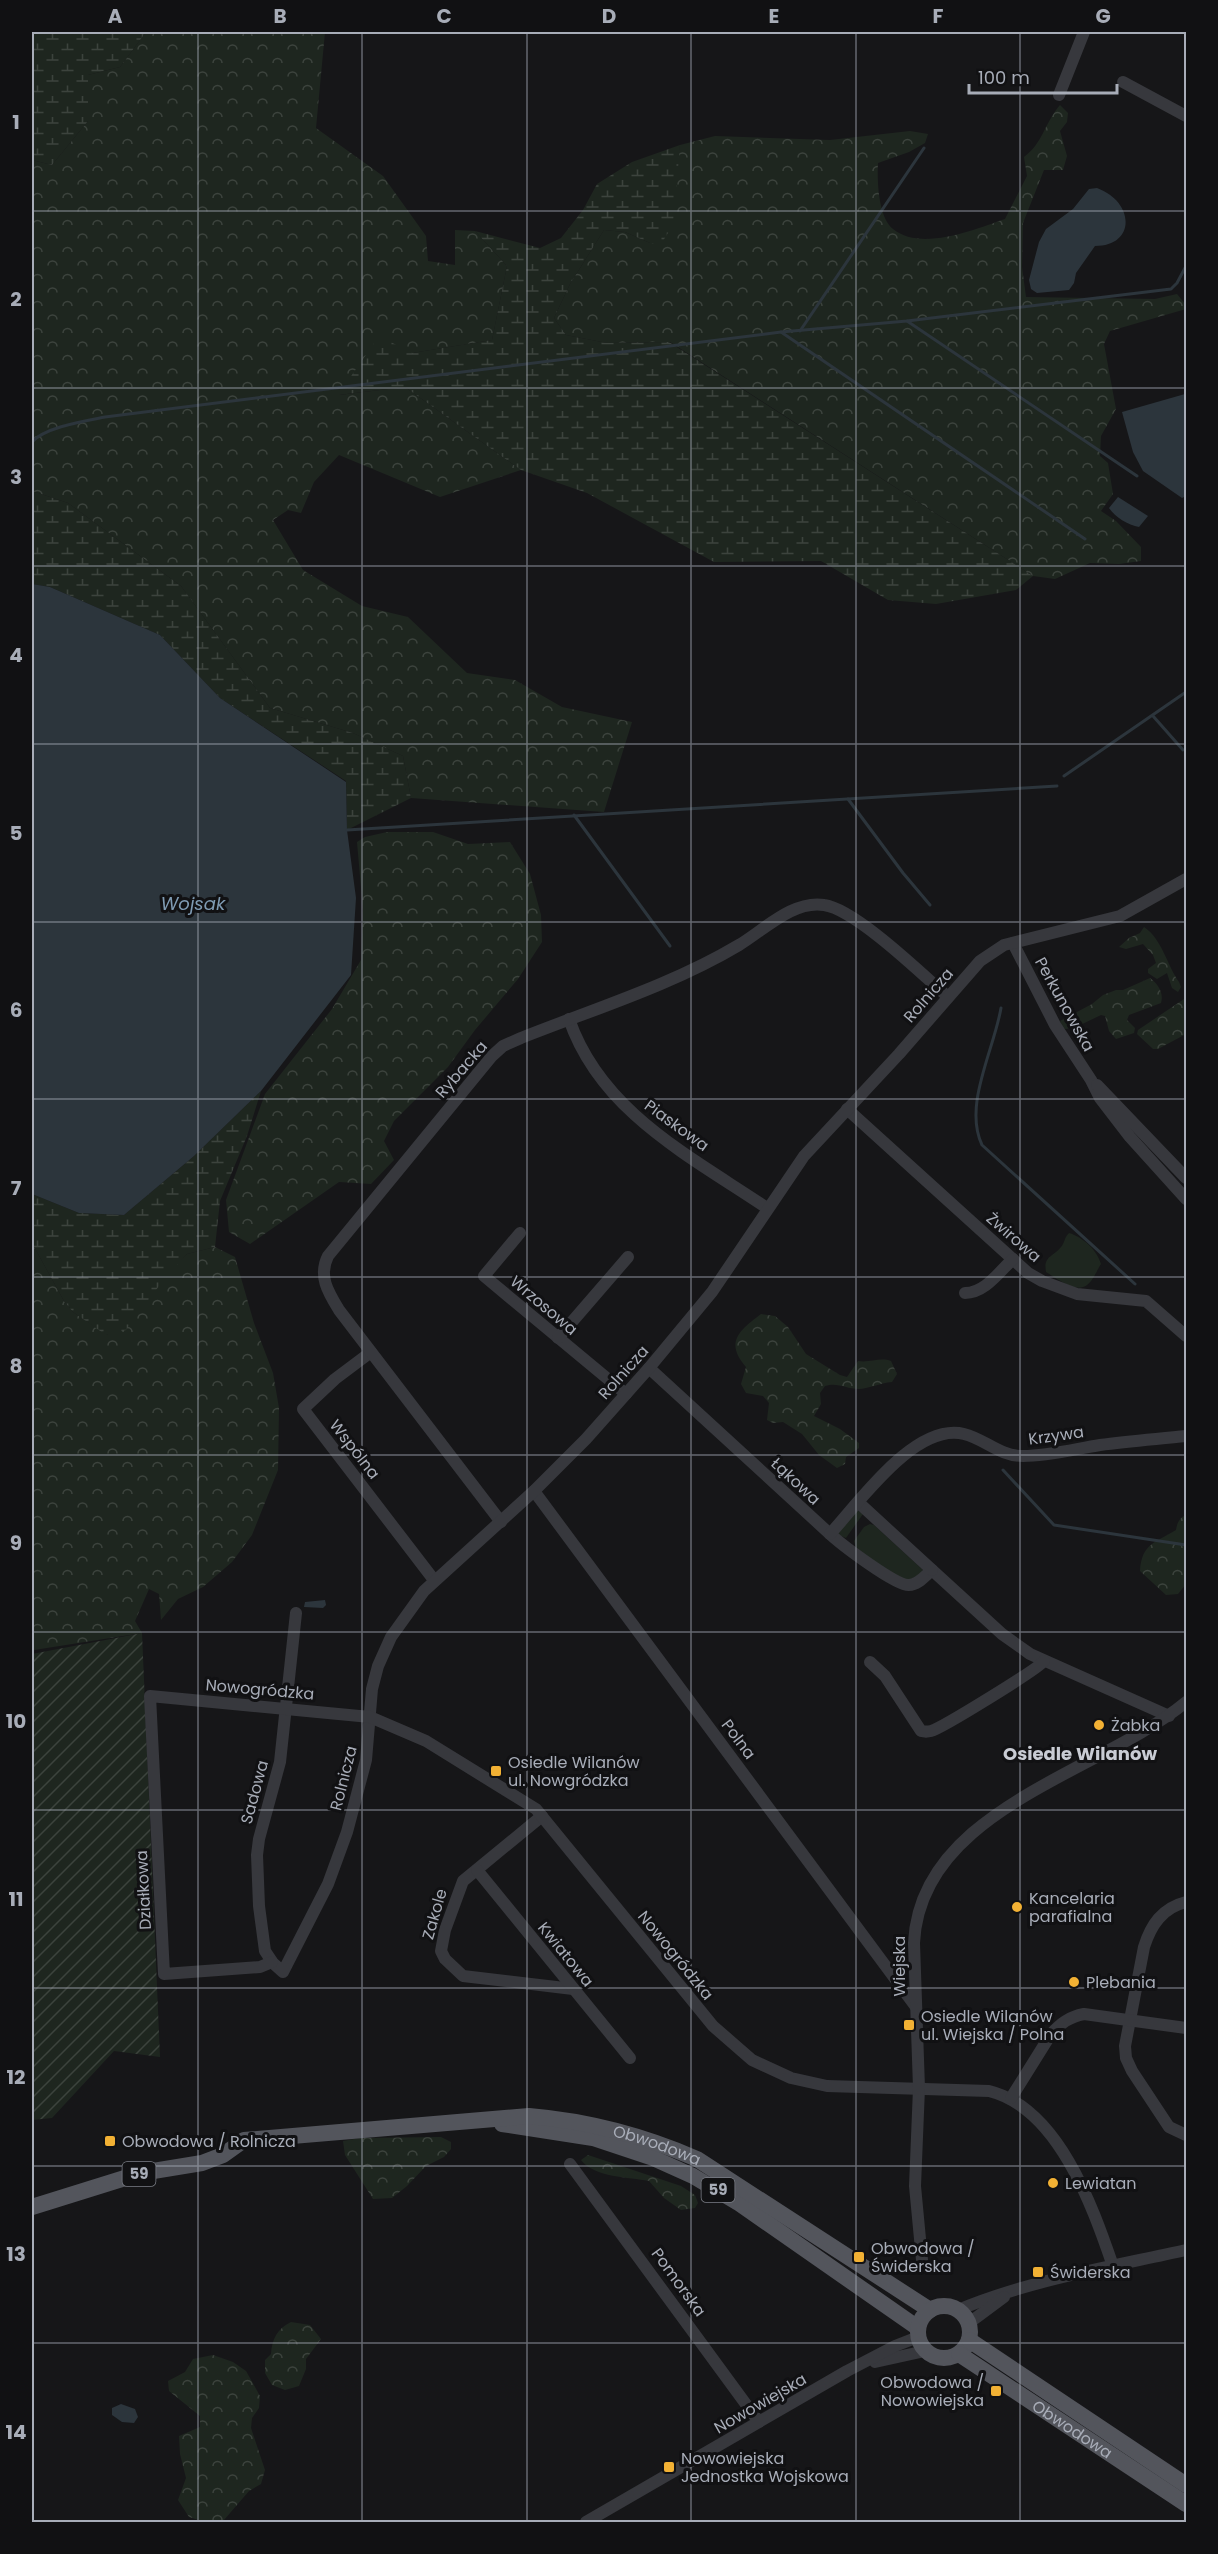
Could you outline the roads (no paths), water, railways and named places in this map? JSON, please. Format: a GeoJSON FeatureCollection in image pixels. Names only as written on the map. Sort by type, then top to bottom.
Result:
{"type":"FeatureCollection","features":[{"type":"Feature","properties":{"kind":"main road","name":"Obwodowa"},"geometry":{"type":"LineString","coordinates":[[32,2207],[141,2173],[202,2163],[223,2155],[244,2140],[529,2116],[579,2121],[610,2127],[666,2145],[697,2159],[895,2290],[930,2310],[944,2306],[963,2316]]}},
{"type":"Feature","properties":{"kind":"main road","name":"Obwodowa"},"geometry":{"type":"LineString","coordinates":[[487,2121],[593,2138],[653,2158],[693,2176],[740,2204],[920,2339],[941,2359],[959,2354],[1186,2504]]}},
{"type":"Feature","properties":{"kind":"main road"},"geometry":{"type":"LineString","coordinates":[[920,2339],[922,2318],[930,2310]]}},
{"type":"Feature","properties":{"kind":"main road"},"geometry":{"type":"LineString","coordinates":[[959,2354],[969,2340],[963,2316]]}},
{"type":"Feature","properties":{"kind":"main road","name":"Obwodowa"},"geometry":{"type":"LineString","coordinates":[[969,2340],[1186,2485]]}},
{"type":"Feature","properties":{"kind":"street"},"geometry":{"type":"LineString","coordinates":[[1059,95],[1084,32]]}},
{"type":"Feature","properties":{"kind":"street"},"geometry":{"type":"LineString","coordinates":[[1123,82],[1186,116]]}},
{"type":"Feature","properties":{"kind":"street","name":"Rolnicza"},"geometry":{"type":"LineString","coordinates":[[272,1962],[283,1972],[319,1904],[336,1865],[363,1777],[376,1673],[387,1646],[414,1603],[434,1580],[501,1522],[586,1439],[649,1368],[712,1292],[804,1156],[986,955],[1013,943],[1101,921],[1134,909],[1186,879]]}},
{"type":"Feature","properties":{"kind":"street","name":"Rybacka"},"geometry":{"type":"LineString","coordinates":[[501,1522],[370,1352],[327,1291],[323,1279],[324,1264],[328,1256],[492,1056],[503,1046],[702,967],[789,912],[807,905],[824,904],[854,917],[948,997]]}},
{"type":"Feature","properties":{"kind":"street","name":"Perkunowska"},"geometry":{"type":"LineString","coordinates":[[1013,943],[1055,1026],[1091,1080],[1100,1098],[1123,1129],[1186,1198]]}},
{"type":"Feature","properties":{"kind":"street","name":"Piaskowa"},"geometry":{"type":"LineString","coordinates":[[569,1019],[582,1053],[601,1080],[647,1128],[767,1208]]}},
{"type":"Feature","properties":{"kind":"street","name":"Perkunowska"},"geometry":{"type":"LineString","coordinates":[[1091,1080],[1120,1106],[1186,1178]]}},
{"type":"Feature","properties":{"kind":"street","name":"Żwirowa"},"geometry":{"type":"LineString","coordinates":[[847,1109],[1035,1278],[1077,1294],[1146,1301],[1186,1335]]}},
{"type":"Feature","properties":{"kind":"street","name":"Wrzosowa"},"geometry":{"type":"LineString","coordinates":[[520,1233],[484,1276],[626,1394]]}},
{"type":"Feature","properties":{"kind":"street"},"geometry":{"type":"LineString","coordinates":[[558,1338],[628,1257]]}},
{"type":"Feature","properties":{"kind":"street"},"geometry":{"type":"LineString","coordinates":[[965,1293],[974,1293],[981,1289],[1012,1259]]}},
{"type":"Feature","properties":{"kind":"street","name":"Wspólna"},"geometry":{"type":"LineString","coordinates":[[370,1352],[335,1379],[303,1409],[434,1580]]}},
{"type":"Feature","properties":{"kind":"street","name":"Łąkowa"},"geometry":{"type":"LineString","coordinates":[[649,1368],[857,1556],[903,1585],[916,1583],[932,1570]]}},
{"type":"Feature","properties":{"kind":"street","name":"Krzywa"},"geometry":{"type":"LineString","coordinates":[[830,1534],[904,1455],[928,1440],[945,1433],[964,1434],[1002,1453],[1024,1456],[1186,1436]]}},
{"type":"Feature","properties":{"kind":"street","name":"Polna"},"geometry":{"type":"LineString","coordinates":[[534,1491],[916,2007]]}},
{"type":"Feature","properties":{"kind":"street"},"geometry":{"type":"LineString","coordinates":[[859,1503],[1002,1634],[1044,1661],[1169,1716]]}},
{"type":"Feature","properties":{"kind":"street","name":"Sadowa"},"geometry":{"type":"LineString","coordinates":[[272,1962],[265,1951],[257,1855],[259,1839],[280,1762],[296,1613]]}},
{"type":"Feature","properties":{"kind":"street"},"geometry":{"type":"LineString","coordinates":[[870,1662],[885,1676],[921,1731],[928,1732],[947,1724],[1031,1673],[1044,1661]]}},
{"type":"Feature","properties":{"kind":"street","name":"Nowogródzka"},"geometry":{"type":"LineString","coordinates":[[150,1696],[370,1717],[396,1726],[453,1756],[527,1802],[542,1816],[713,2026],[741,2052],[766,2068],[813,2084],[843,2087],[989,2091],[1011,2098]]}},
{"type":"Feature","properties":{"kind":"street","name":"Działkowa"},"geometry":{"type":"LineString","coordinates":[[150,1696],[164,1974],[260,1967],[272,1962]]}},
{"type":"Feature","properties":{"kind":"street","name":"Wiejska"},"geometry":{"type":"LineString","coordinates":[[922,2259],[915,2186],[919,2088],[914,1943],[917,1922],[931,1884],[956,1851],[983,1824],[1024,1797],[1169,1716],[1186,1702]]}},
{"type":"Feature","properties":{"kind":"street","name":"Zakole"},"geometry":{"type":"LineString","coordinates":[[542,1816],[464,1881],[458,1892],[441,1944],[445,1959],[464,1976],[573,1989]]}},
{"type":"Feature","properties":{"kind":"street","name":"Kwiatowa"},"geometry":{"type":"LineString","coordinates":[[477,1870],[630,2058]]}},
{"type":"Feature","properties":{"kind":"street"},"geometry":{"type":"LineString","coordinates":[[1186,1902],[1166,1912],[1154,1923],[1148,1935],[1125,2046],[1128,2064],[1169,2127],[1186,2135]]}},
{"type":"Feature","properties":{"kind":"street"},"geometry":{"type":"LineString","coordinates":[[1113,2266],[1085,2191],[1068,2160],[1034,2117],[1011,2098],[1051,2034],[1066,2020],[1084,2014],[1186,2028]]}},
{"type":"Feature","properties":{"kind":"street","name":"Pomorska"},"geometry":{"type":"LineString","coordinates":[[570,2164],[759,2422]]}},
{"type":"Feature","properties":{"kind":"street"},"geometry":{"type":"LineString","coordinates":[[963,2316],[1011,2292],[1186,2250]]}},
{"type":"Feature","properties":{"kind":"street","name":"Nowowiejska"},"geometry":{"type":"LineString","coordinates":[[586,2523],[894,2346],[920,2339]]}},
{"type":"Feature","properties":{"kind":"water"},"geometry":{"type":"Polygon","coordinates":[[[1097,188],[1110,195],[1118,203],[1126,222],[1124,231],[1118,239],[1108,244],[1095,246],[1076,273],[1074,283],[1069,290],[1037,293],[1031,289],[1029,280],[1039,242],[1046,229],[1073,209],[1089,189],[1097,188]]]}},
{"type":"Feature","properties":{"kind":"water"},"geometry":{"type":"Polygon","coordinates":[[[1185,394],[1186,496],[1182,498],[1143,471],[1133,452],[1122,412],[1185,394]]]}},
{"type":"Feature","properties":{"kind":"water"},"geometry":{"type":"Polygon","coordinates":[[[1118,497],[1148,516],[1139,527],[1122,520],[1109,508],[1118,497]]]}},
{"type":"Feature","properties":{"kind":"water","name":"Wojsak"},"geometry":{"type":"Polygon","coordinates":[[[32,584],[50,587],[160,635],[220,698],[346,782],[347,830],[356,898],[351,975],[261,1091],[194,1156],[124,1215],[79,1213],[32,1194],[32,584]]]}},
{"type":"Feature","properties":{"kind":"water"},"geometry":{"type":"Polygon","coordinates":[[[325,1600],[326,1605],[323,1608],[304,1607],[305,1602],[325,1600]]]}},
{"type":"Feature","properties":{"kind":"water"},"geometry":{"type":"Polygon","coordinates":[[[121,2404],[135,2409],[138,2417],[134,2423],[122,2422],[112,2415],[112,2408],[121,2404]]]}},
{"type":"Feature","properties":{"kind":"waterway"},"geometry":{"type":"LineString","coordinates":[[800,331],[924,148]]}},
{"type":"Feature","properties":{"kind":"waterway"},"geometry":{"type":"LineString","coordinates":[[32,442],[46,432],[105,417],[781,332],[907,321],[1171,289],[1186,266]]}},
{"type":"Feature","properties":{"kind":"waterway"},"geometry":{"type":"LineString","coordinates":[[907,321],[1137,476]]}},
{"type":"Feature","properties":{"kind":"waterway"},"geometry":{"type":"LineString","coordinates":[[781,332],[1085,539]]}},
{"type":"Feature","properties":{"kind":"waterway"},"geometry":{"type":"LineString","coordinates":[[1064,776],[1186,692]]}},
{"type":"Feature","properties":{"kind":"waterway"},"geometry":{"type":"LineString","coordinates":[[1153,716],[1183,750]]}},
{"type":"Feature","properties":{"kind":"waterway"},"geometry":{"type":"LineString","coordinates":[[347,830],[1057,786]]}},
{"type":"Feature","properties":{"kind":"waterway"},"geometry":{"type":"LineString","coordinates":[[848,799],[930,905]]}},
{"type":"Feature","properties":{"kind":"waterway"},"geometry":{"type":"LineString","coordinates":[[574,815],[670,946]]}},
{"type":"Feature","properties":{"kind":"waterway"},"geometry":{"type":"LineString","coordinates":[[1001,1008],[978,1095],[977,1129],[982,1145],[1135,1284]]}},
{"type":"Feature","properties":{"kind":"waterway"},"geometry":{"type":"LineString","coordinates":[[1003,1470],[1054,1525],[1186,1545]]}},
{"type":"Feature","properties":{"kind":"place","name":"Żabka"},"geometry":{"type":"Point","coordinates":[1099,1725]}},
{"type":"Feature","properties":{"kind":"place","name":"Osiedle Wilanów ul. Nowgródzka"},"geometry":{"type":"Point","coordinates":[496,1771]}},
{"type":"Feature","properties":{"kind":"place","name":"Kancelaria parafialna"},"geometry":{"type":"Point","coordinates":[1017,1907]}},
{"type":"Feature","properties":{"kind":"place","name":"Plebania"},"geometry":{"type":"Point","coordinates":[1074,1982]}},
{"type":"Feature","properties":{"kind":"place","name":"Osiedle Wilanów ul. Wiejska / Polna"},"geometry":{"type":"Point","coordinates":[909,2025]}},
{"type":"Feature","properties":{"kind":"place","name":"Obwodowa / Rolnicza"},"geometry":{"type":"Point","coordinates":[110,2141]}},
{"type":"Feature","properties":{"kind":"place","name":"Lewiatan"},"geometry":{"type":"Point","coordinates":[1053,2183]}},
{"type":"Feature","properties":{"kind":"place","name":"Obwodowa / Świderska"},"geometry":{"type":"Point","coordinates":[859,2257]}},
{"type":"Feature","properties":{"kind":"place","name":"Świderska"},"geometry":{"type":"Point","coordinates":[1038,2272]}},
{"type":"Feature","properties":{"kind":"place","name":"Obwodowa / Nowowiejska"},"geometry":{"type":"Point","coordinates":[996,2391]}},
{"type":"Feature","properties":{"kind":"place","name":"Nowowiejska Jednostka Wojskowa"},"geometry":{"type":"Point","coordinates":[669,2467]}},
{"type":"Feature","properties":{"kind":"district","name":"Osiedle Wilanów"},"geometry":{"type":"Point","coordinates":[1080,1754]}}]}
